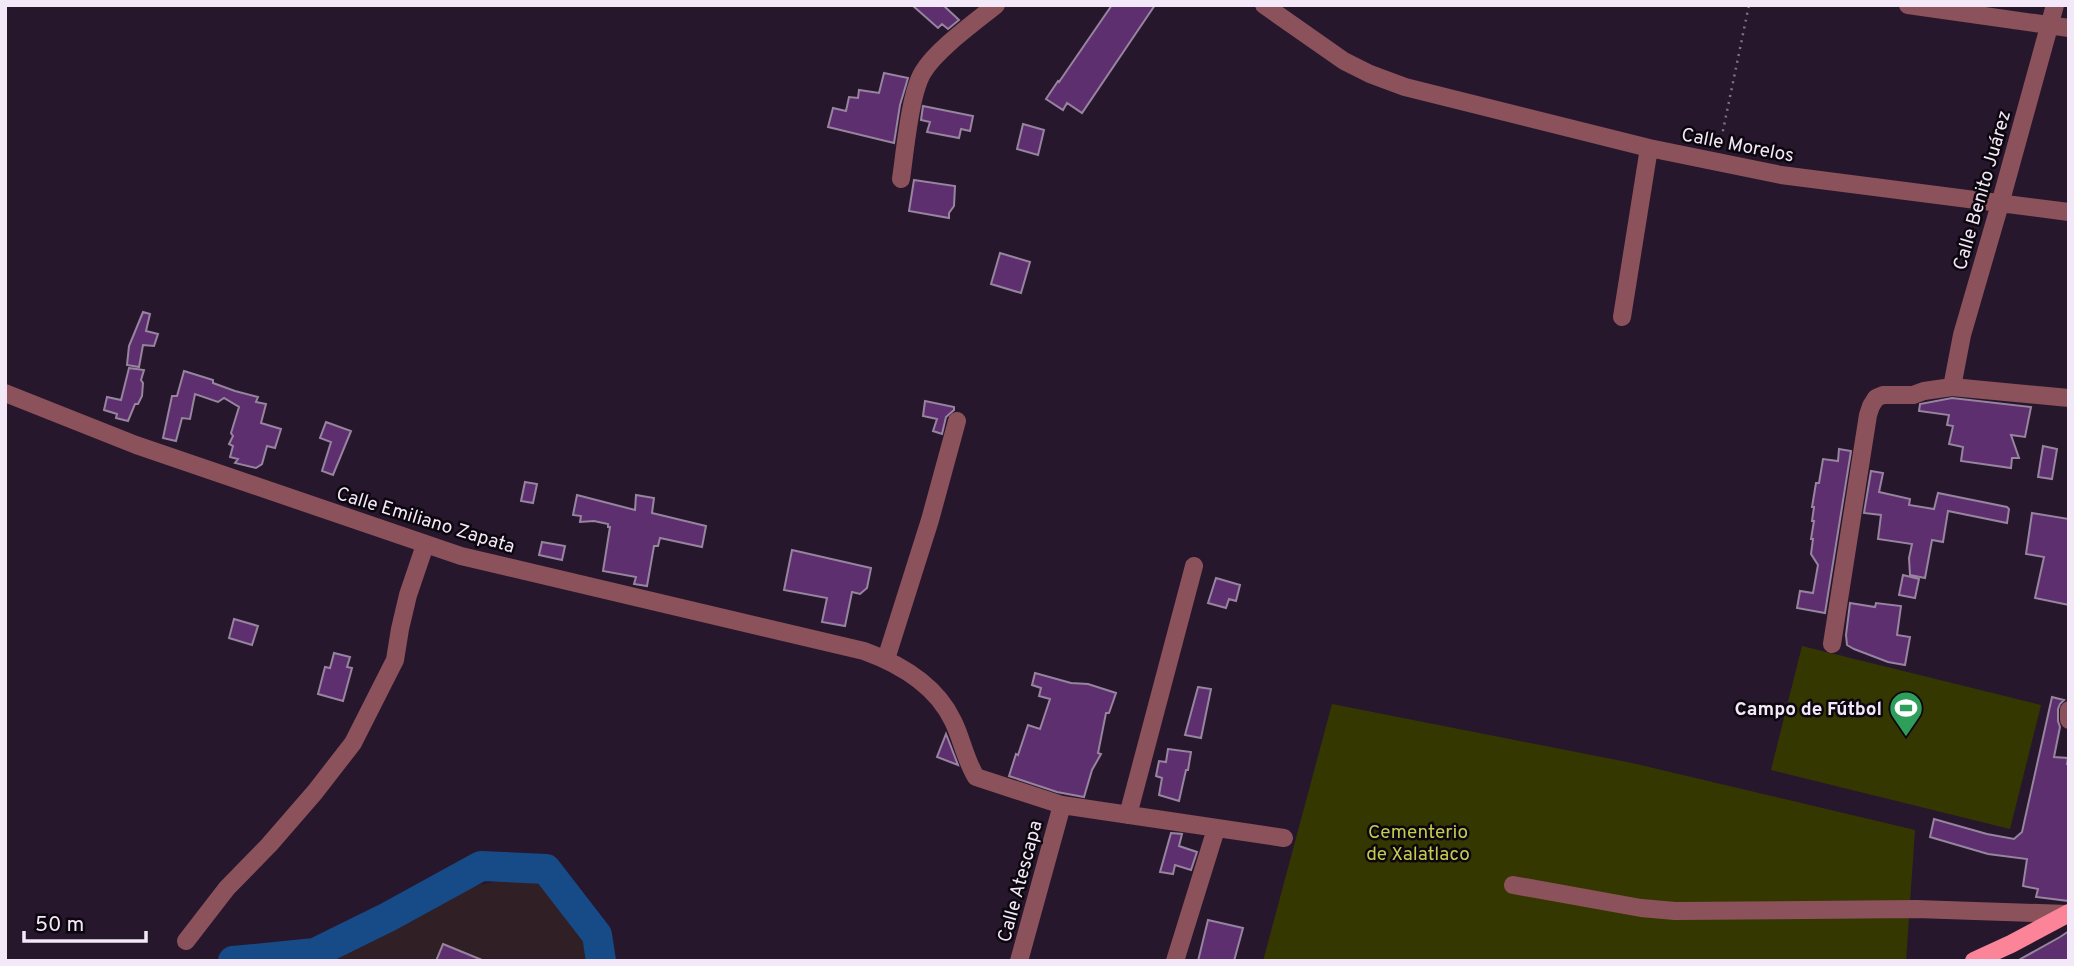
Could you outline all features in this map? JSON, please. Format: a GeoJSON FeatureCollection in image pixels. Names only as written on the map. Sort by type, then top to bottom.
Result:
{"type":"FeatureCollection","features":[{"type":"Feature","properties":{"kind":"main road"},"geometry":{"type":"LineString","coordinates":[[1974,961],[2068,913]]}},
{"type":"Feature","properties":{"kind":"street"},"geometry":{"type":"LineString","coordinates":[[901,179],[915,94],[924,69],[996,5]]}},
{"type":"Feature","properties":{"kind":"street","name":"Calle Morelos"},"geometry":{"type":"LineString","coordinates":[[1264,5],[1344,61],[1405,87],[1649,148],[1781,175],[2069,212]]}},
{"type":"Feature","properties":{"kind":"street"},"geometry":{"type":"LineString","coordinates":[[1908,5],[2069,28]]}},
{"type":"Feature","properties":{"kind":"street","name":"Calle Benito Juárez"},"geometry":{"type":"LineString","coordinates":[[1952,387],[1962,335],[2055,5]]}},
{"type":"Feature","properties":{"kind":"street"},"geometry":{"type":"LineString","coordinates":[[1622,317],[1649,148]]}},
{"type":"Feature","properties":{"kind":"street"},"geometry":{"type":"LineString","coordinates":[[1832,644],[1871,406],[1876,398],[1884,395],[1913,395],[1952,387],[2069,398]]}},
{"type":"Feature","properties":{"kind":"street","name":"Calle Emiliano Zapata"},"geometry":{"type":"LineString","coordinates":[[5,393],[136,445],[461,556],[864,651],[886,659]]}},
{"type":"Feature","properties":{"kind":"street"},"geometry":{"type":"LineString","coordinates":[[886,659],[930,520],[957,421]]}},
{"type":"Feature","properties":{"kind":"street"},"geometry":{"type":"LineString","coordinates":[[186,941],[226,888],[269,845],[353,743],[395,660],[408,595],[425,545]]}},
{"type":"Feature","properties":{"kind":"street"},"geometry":{"type":"LineString","coordinates":[[1128,815],[1194,566]]}},
{"type":"Feature","properties":{"kind":"street","name":"Calle Atescapa"},"geometry":{"type":"LineString","coordinates":[[886,659],[917,678],[939,697],[953,720],[968,763],[976,776],[1062,805],[1019,961]]}},
{"type":"Feature","properties":{"kind":"street"},"geometry":{"type":"LineString","coordinates":[[2069,710],[2069,720]]}},
{"type":"Feature","properties":{"kind":"street"},"geometry":{"type":"LineString","coordinates":[[1062,805],[1284,838]]}},
{"type":"Feature","properties":{"kind":"street"},"geometry":{"type":"LineString","coordinates":[[1175,961],[1216,828]]}},
{"type":"Feature","properties":{"kind":"street"},"geometry":{"type":"LineString","coordinates":[[1513,885],[1641,908],[1675,911],[1916,909],[2068,913]]}},
{"type":"Feature","properties":{"kind":"path"},"geometry":{"type":"LineString","coordinates":[[1716,162],[1749,5]]}},
{"type":"Feature","properties":{"kind":"shaded area"},"geometry":{"type":"Polygon","coordinates":[[[517,878],[546,882],[581,928],[587,961],[316,961],[387,929],[461,888],[517,878]]]}},
{"type":"Feature","properties":{"kind":"green space","name":"Campo de Fútbol"},"geometry":{"type":"Polygon","coordinates":[[[1802,646],[2041,705],[2010,829],[1771,770],[1802,646]]]}},
{"type":"Feature","properties":{"kind":"green space","name":"Cementerio de Xalatlaco"},"geometry":{"type":"Polygon","coordinates":[[[1332,704],[1632,763],[1915,830],[1906,961],[1263,961],[1332,704]]]}},
{"type":"Feature","properties":{"kind":"building"},"geometry":{"type":"Polygon","coordinates":[[[912,5],[943,5],[959,20],[948,29],[942,24],[938,28],[912,5]]]}},
{"type":"Feature","properties":{"kind":"building"},"geometry":{"type":"Polygon","coordinates":[[[1112,5],[1155,5],[1082,113],[1067,103],[1063,110],[1046,99],[1112,5]]]}},
{"type":"Feature","properties":{"kind":"building"},"geometry":{"type":"Polygon","coordinates":[[[884,73],[908,78],[900,105],[894,143],[828,127],[833,108],[846,111],[849,97],[858,98],[859,90],[879,93],[884,73]]]}},
{"type":"Feature","properties":{"kind":"building"},"geometry":{"type":"Polygon","coordinates":[[[923,106],[973,116],[970,131],[961,129],[959,138],[927,132],[930,122],[921,120],[923,106]]]}},
{"type":"Feature","properties":{"kind":"building"},"geometry":{"type":"Polygon","coordinates":[[[1023,124],[1044,130],[1038,155],[1017,149],[1023,124]]]}},
{"type":"Feature","properties":{"kind":"building"},"geometry":{"type":"Polygon","coordinates":[[[914,180],[955,186],[954,206],[949,218],[909,211],[914,180]]]}},
{"type":"Feature","properties":{"kind":"building"},"geometry":{"type":"Polygon","coordinates":[[[1000,253],[1030,262],[1021,293],[991,284],[1000,253]]]}},
{"type":"Feature","properties":{"kind":"building"},"geometry":{"type":"Polygon","coordinates":[[[143,312],[150,314],[146,331],[158,334],[154,346],[143,345],[139,367],[127,365],[129,346],[143,312]]]}},
{"type":"Feature","properties":{"kind":"building"},"geometry":{"type":"Polygon","coordinates":[[[129,368],[144,370],[141,380],[142,396],[138,404],[135,404],[128,421],[116,418],[117,414],[104,410],[107,397],[121,400],[129,368]]]}},
{"type":"Feature","properties":{"kind":"building"},"geometry":{"type":"Polygon","coordinates":[[[184,371],[258,397],[256,402],[266,404],[261,423],[281,429],[275,448],[267,446],[262,464],[256,468],[235,463],[238,459],[230,457],[233,446],[229,444],[239,407],[224,398],[218,402],[195,394],[190,419],[182,418],[176,441],[163,438],[172,396],[177,396],[184,371]]]}},
{"type":"Feature","properties":{"kind":"building"},"geometry":{"type":"Polygon","coordinates":[[[1952,398],[2031,407],[2025,437],[2011,435],[2019,458],[2012,458],[2011,468],[1961,461],[1963,447],[1949,444],[1953,426],[1947,425],[1949,415],[1919,411],[1920,404],[1952,398]]]}},
{"type":"Feature","properties":{"kind":"building"},"geometry":{"type":"Polygon","coordinates":[[[925,401],[954,407],[946,417],[942,434],[933,431],[937,419],[923,416],[925,401]]]}},
{"type":"Feature","properties":{"kind":"building"},"geometry":{"type":"Polygon","coordinates":[[[326,422],[351,431],[333,475],[322,471],[331,442],[320,438],[326,422]]]}},
{"type":"Feature","properties":{"kind":"building"},"geometry":{"type":"Polygon","coordinates":[[[2043,446],[2057,449],[2052,479],[2038,477],[2043,446]]]}},
{"type":"Feature","properties":{"kind":"building"},"geometry":{"type":"Polygon","coordinates":[[[1839,449],[1851,451],[1825,613],[1797,608],[1800,591],[1813,593],[1818,565],[1811,554],[1814,521],[1812,507],[1816,483],[1819,483],[1823,459],[1838,461],[1839,449]]]}},
{"type":"Feature","properties":{"kind":"building"},"geometry":{"type":"Polygon","coordinates":[[[1871,471],[1883,473],[1879,492],[1910,499],[1909,505],[1934,509],[1938,493],[2007,507],[2007,523],[1948,511],[1943,542],[1932,540],[1925,578],[1910,575],[1912,544],[1878,539],[1881,515],[1864,513],[1871,471]]]}},
{"type":"Feature","properties":{"kind":"building"},"geometry":{"type":"Polygon","coordinates":[[[525,482],[537,484],[533,503],[521,501],[525,482]]]}},
{"type":"Feature","properties":{"kind":"building"},"geometry":{"type":"Polygon","coordinates":[[[577,495],[635,510],[636,495],[654,498],[652,513],[706,526],[702,547],[660,538],[658,546],[654,546],[647,586],[634,584],[636,577],[603,571],[610,527],[608,524],[594,521],[580,522],[581,516],[573,515],[577,495]]]}},
{"type":"Feature","properties":{"kind":"building"},"geometry":{"type":"Polygon","coordinates":[[[2032,513],[2069,519],[2069,605],[2035,598],[2044,557],[2026,554],[2032,513]]]}},
{"type":"Feature","properties":{"kind":"building"},"geometry":{"type":"Polygon","coordinates":[[[542,542],[565,546],[562,560],[539,555],[542,542]]]}},
{"type":"Feature","properties":{"kind":"building"},"geometry":{"type":"Polygon","coordinates":[[[792,550],[871,568],[867,588],[860,594],[852,592],[845,626],[822,622],[827,598],[784,590],[792,550]]]}},
{"type":"Feature","properties":{"kind":"building"},"geometry":{"type":"Polygon","coordinates":[[[1903,575],[1919,579],[1915,598],[1899,595],[1903,575]]]}},
{"type":"Feature","properties":{"kind":"building"},"geometry":{"type":"Polygon","coordinates":[[[1216,578],[1240,585],[1236,601],[1229,599],[1226,608],[1208,603],[1216,578]]]}},
{"type":"Feature","properties":{"kind":"building"},"geometry":{"type":"Polygon","coordinates":[[[1850,603],[1875,607],[1876,603],[1901,606],[1897,635],[1910,637],[1905,665],[1888,662],[1847,645],[1850,603]]]}},
{"type":"Feature","properties":{"kind":"building"},"geometry":{"type":"Polygon","coordinates":[[[234,619],[258,626],[252,645],[229,638],[234,619]]]}},
{"type":"Feature","properties":{"kind":"building"},"geometry":{"type":"Polygon","coordinates":[[[334,653],[350,657],[347,667],[352,668],[343,701],[318,694],[325,667],[330,668],[334,653]]]}},
{"type":"Feature","properties":{"kind":"building"},"geometry":{"type":"Polygon","coordinates":[[[1035,673],[1116,693],[1109,713],[1106,713],[1098,753],[1101,754],[1092,770],[1084,797],[1057,792],[1009,776],[1028,725],[1040,729],[1050,699],[1039,696],[1041,688],[1032,685],[1035,673]]]}},
{"type":"Feature","properties":{"kind":"building"},"geometry":{"type":"Polygon","coordinates":[[[1198,687],[1211,689],[1201,738],[1185,735],[1198,687]]]}},
{"type":"Feature","properties":{"kind":"building"},"geometry":{"type":"Polygon","coordinates":[[[2052,697],[2064,700],[2058,709],[2060,727],[2054,757],[2068,758],[2069,764],[2069,901],[2036,897],[2038,889],[2023,886],[2027,859],[1988,854],[1930,837],[1934,819],[2014,839],[2022,832],[2052,697]]]}},
{"type":"Feature","properties":{"kind":"building"},"geometry":{"type":"Polygon","coordinates":[[[946,734],[948,739],[958,765],[937,757],[946,734]]]}},
{"type":"Feature","properties":{"kind":"building"},"geometry":{"type":"Polygon","coordinates":[[[1168,749],[1191,752],[1179,801],[1159,795],[1162,778],[1156,776],[1159,761],[1166,762],[1168,749]]]}},
{"type":"Feature","properties":{"kind":"building"},"geometry":{"type":"Polygon","coordinates":[[[1171,833],[1182,834],[1179,846],[1197,852],[1191,870],[1175,865],[1173,874],[1160,872],[1171,833]]]}},
{"type":"Feature","properties":{"kind":"building"},"geometry":{"type":"Polygon","coordinates":[[[1208,920],[1243,928],[1234,961],[1198,961],[1208,920]]]}},
{"type":"Feature","properties":{"kind":"building"},"geometry":{"type":"Polygon","coordinates":[[[2069,931],[2069,961],[2017,961],[2060,937],[2069,931]]]}},
{"type":"Feature","properties":{"kind":"building"},"geometry":{"type":"Polygon","coordinates":[[[443,944],[482,960],[482,961],[436,961],[443,944]]]}},
{"type":"Feature","properties":{"kind":"waterway"},"geometry":{"type":"LineString","coordinates":[[233,961],[315,953],[481,866],[546,869],[597,935],[601,961]]}},
{"type":"Feature","properties":{"kind":"place","name":"Campo de Fútbol"},"geometry":{"type":"Point","coordinates":[1906,738]}}]}
